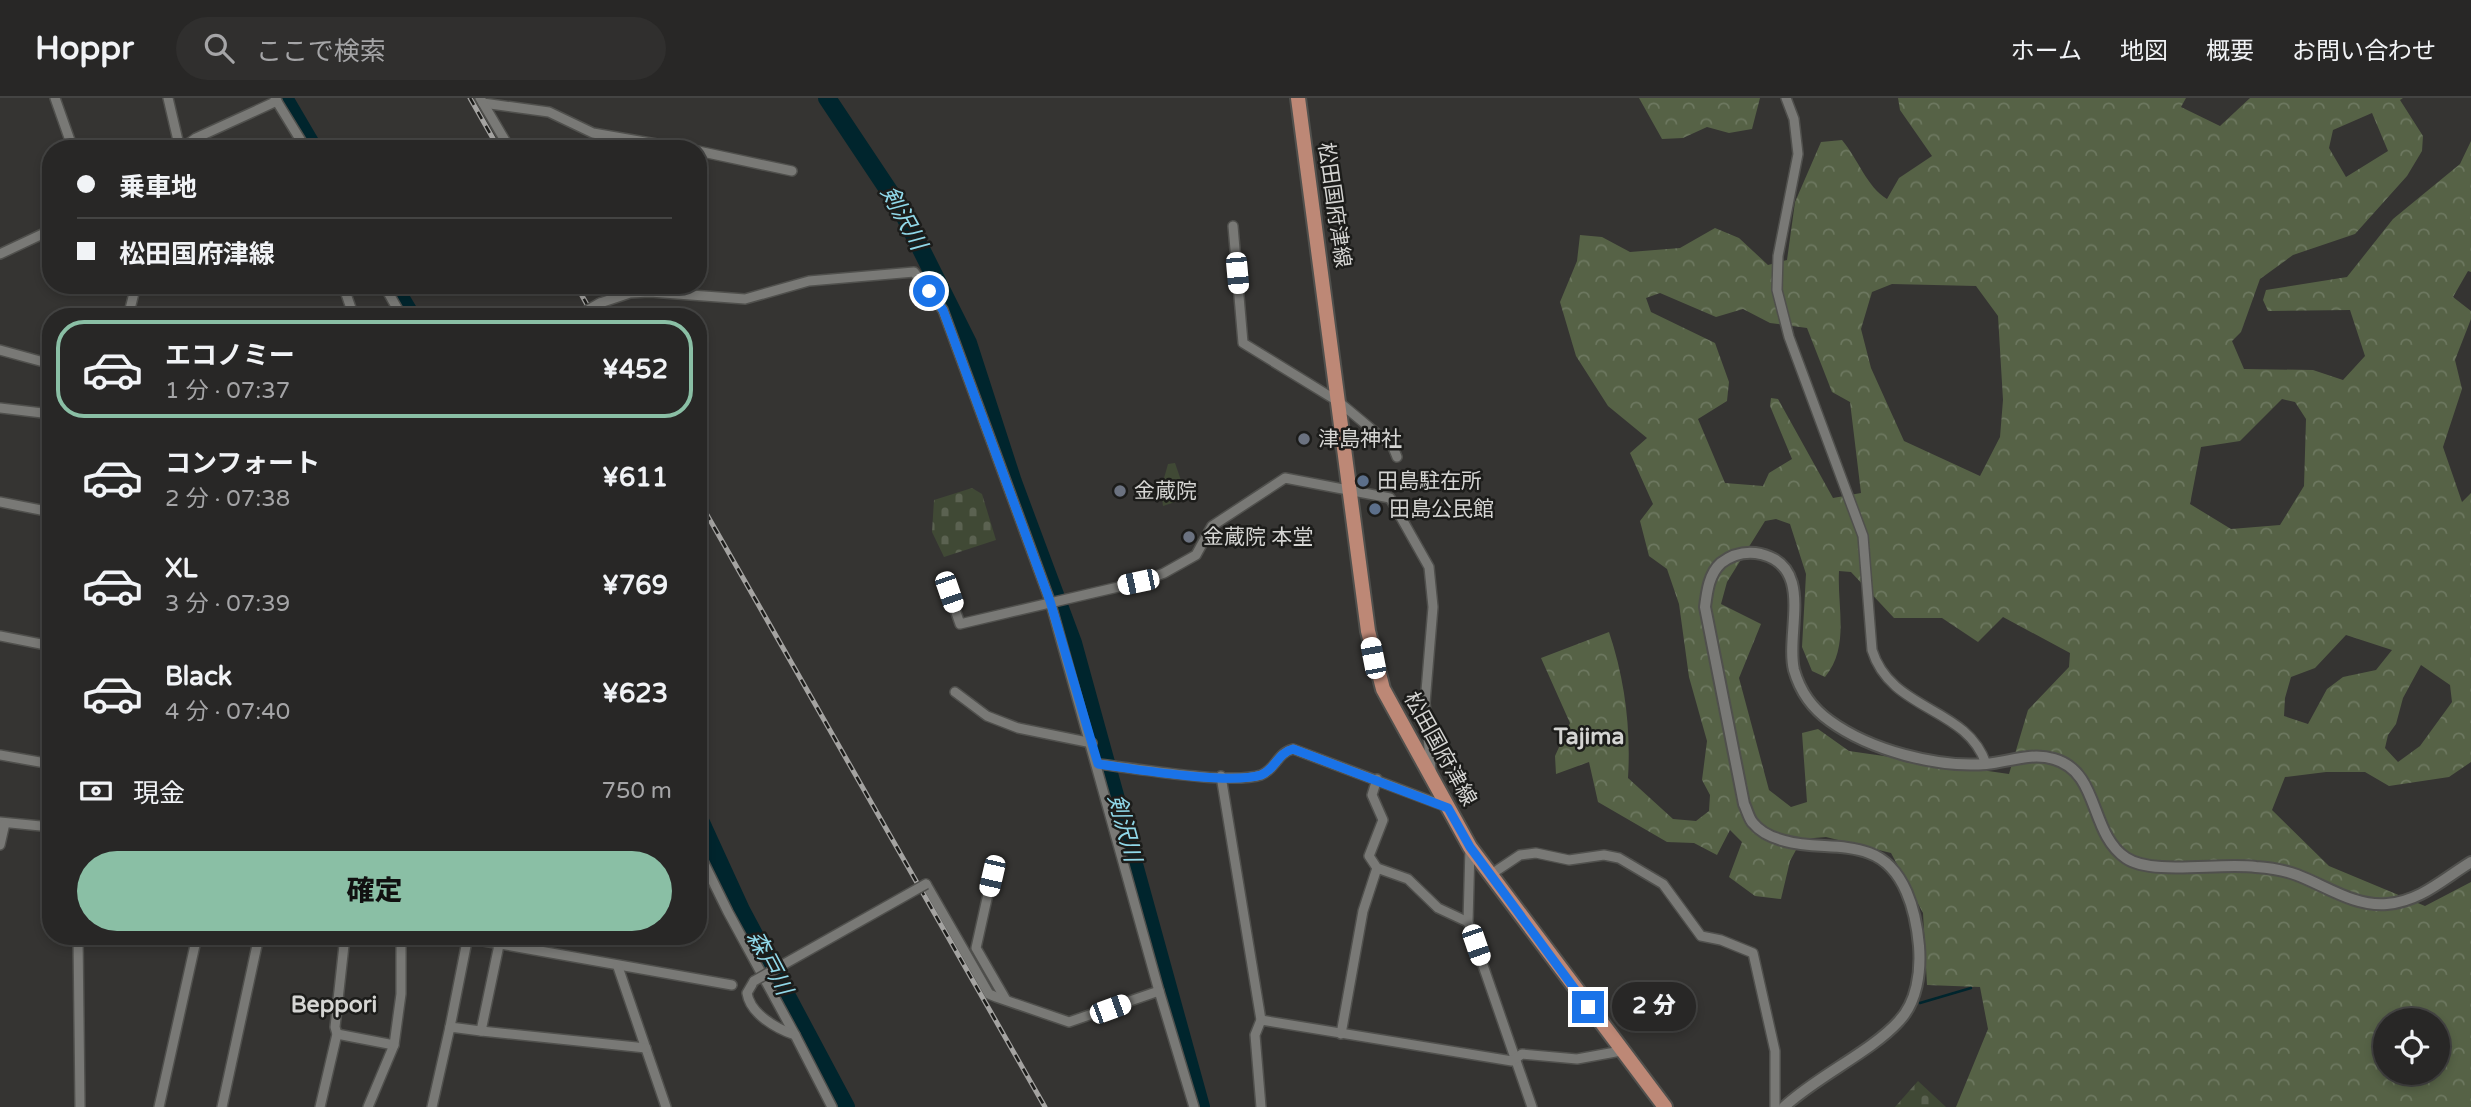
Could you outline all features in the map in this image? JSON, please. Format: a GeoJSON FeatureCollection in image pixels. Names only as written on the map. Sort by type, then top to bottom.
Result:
{"type":"FeatureCollection","features":[{"type":"Feature","properties":{"kind":"main road","name":"松田国府津線"},"geometry":{"type":"LineString","coordinates":[[1298,98],[1373,658],[1388,699],[1470,847],[1665,1107]]}},
{"type":"Feature","properties":{"kind":"street"},"geometry":{"type":"LineString","coordinates":[[55,98],[70,140]]}},
{"type":"Feature","properties":{"kind":"street"},"geometry":{"type":"LineString","coordinates":[[168,98],[178,140]]}},
{"type":"Feature","properties":{"kind":"street"},"geometry":{"type":"LineString","coordinates":[[1786,98],[1796,129],[1798,154],[1778,256],[1777,290],[1789,337],[1863,536],[1872,650],[1876,663],[1899,692],[1971,734],[1981,748],[1986,764]]}},
{"type":"Feature","properties":{"kind":"street"},"geometry":{"type":"LineString","coordinates":[[193,140],[276,99],[300,140]]}},
{"type":"Feature","properties":{"kind":"street"},"geometry":{"type":"LineString","coordinates":[[482,100],[505,140]]}},
{"type":"Feature","properties":{"kind":"street"},"geometry":{"type":"LineString","coordinates":[[482,100],[549,113],[593,133],[633,140]]}},
{"type":"Feature","properties":{"kind":"street"},"geometry":{"type":"LineString","coordinates":[[707,154],[792,172]]}},
{"type":"Feature","properties":{"kind":"street"},"geometry":{"type":"LineString","coordinates":[[1233,226],[1243,343],[1339,402],[1393,447],[1397,457]]}},
{"type":"Feature","properties":{"kind":"street"},"geometry":{"type":"LineString","coordinates":[[0,254],[42,234]]}},
{"type":"Feature","properties":{"kind":"street"},"geometry":{"type":"LineString","coordinates":[[677,294],[745,299],[809,281],[914,272],[943,310],[1050,601],[1194,1107]]}},
{"type":"Feature","properties":{"kind":"street"},"geometry":{"type":"LineString","coordinates":[[593,308],[614,297],[636,294]]}},
{"type":"Feature","properties":{"kind":"street"},"geometry":{"type":"LineString","coordinates":[[0,349],[42,361]]}},
{"type":"Feature","properties":{"kind":"street"},"geometry":{"type":"LineString","coordinates":[[0,408],[42,413]]}},
{"type":"Feature","properties":{"kind":"street"},"geometry":{"type":"LineString","coordinates":[[949,592],[960,624],[1066,597],[1144,581],[1196,555],[1212,526],[1285,478],[1390,498],[1429,567],[1433,607],[1425,703],[1432,782]]}},
{"type":"Feature","properties":{"kind":"street"},"geometry":{"type":"LineString","coordinates":[[0,502],[42,510]]}},
{"type":"Feature","properties":{"kind":"street"},"geometry":{"type":"LineString","coordinates":[[1784,1107],[1900,1021],[1909,1007],[1918,976],[1918,936],[1905,888],[1895,871],[1883,861],[1868,852],[1803,846],[1770,837],[1752,823],[1740,792],[1705,607],[1709,583],[1724,561],[1740,554],[1759,553],[1769,556],[1784,568],[1795,591],[1794,669],[1810,702],[1831,722],[1890,749],[1931,762],[1986,764],[2039,757],[2067,764],[2082,778],[2110,841],[2126,858],[2147,867],[2221,864],[2276,870],[2360,901],[2381,905],[2421,895],[2471,862]]}},
{"type":"Feature","properties":{"kind":"street"},"geometry":{"type":"LineString","coordinates":[[0,636],[42,644]]}},
{"type":"Feature","properties":{"kind":"street"},"geometry":{"type":"LineString","coordinates":[[955,692],[987,716],[1018,729],[1092,743]]}},
{"type":"Feature","properties":{"kind":"street"},"geometry":{"type":"LineString","coordinates":[[1098,764],[1221,776],[1261,775],[1270,769],[1282,752],[1293,749],[1448,808]]}},
{"type":"Feature","properties":{"kind":"street"},"geometry":{"type":"LineString","coordinates":[[0,755],[42,762]]}},
{"type":"Feature","properties":{"kind":"street"},"geometry":{"type":"LineString","coordinates":[[1221,776],[1261,1020],[1255,1035],[1261,1107]]}},
{"type":"Feature","properties":{"kind":"street"},"geometry":{"type":"LineString","coordinates":[[1377,779],[1372,794],[1383,820],[1369,856],[1377,868],[1408,879],[1438,908],[1468,922]]}},
{"type":"Feature","properties":{"kind":"street"},"geometry":{"type":"LineString","coordinates":[[0,845],[2,822],[42,826]]}},
{"type":"Feature","properties":{"kind":"street"},"geometry":{"type":"LineString","coordinates":[[1470,847],[1468,922],[1532,1107]]}},
{"type":"Feature","properties":{"kind":"street"},"geometry":{"type":"LineString","coordinates":[[1490,875],[1520,855],[1569,860],[1604,856],[1619,858],[1663,884],[1701,936],[1721,940],[1753,953],[1775,1051],[1775,1107]]}},
{"type":"Feature","properties":{"kind":"street"},"geometry":{"type":"LineString","coordinates":[[1341,1034],[1363,911],[1377,868]]}},
{"type":"Feature","properties":{"kind":"street"},"geometry":{"type":"LineString","coordinates":[[707,870],[832,1107]]}},
{"type":"Feature","properties":{"kind":"street"},"geometry":{"type":"LineString","coordinates":[[992,876],[976,948],[1006,1001]]}},
{"type":"Feature","properties":{"kind":"street"},"geometry":{"type":"LineString","coordinates":[[795,1035],[776,1027],[753,1008],[747,993],[754,981],[926,884],[989,994],[1069,1022],[1159,991]]}},
{"type":"Feature","properties":{"kind":"street"},"geometry":{"type":"LineString","coordinates":[[78,945],[80,1107]]}},
{"type":"Feature","properties":{"kind":"street"},"geometry":{"type":"LineString","coordinates":[[159,1107],[195,945]]}},
{"type":"Feature","properties":{"kind":"street"},"geometry":{"type":"LineString","coordinates":[[222,1107],[257,945]]}},
{"type":"Feature","properties":{"kind":"street"},"geometry":{"type":"LineString","coordinates":[[320,1107],[337,1034],[335,1027],[344,945]]}},
{"type":"Feature","properties":{"kind":"street"},"geometry":{"type":"LineString","coordinates":[[368,1107],[394,1045],[401,994],[401,945]]}},
{"type":"Feature","properties":{"kind":"street"},"geometry":{"type":"LineString","coordinates":[[432,1107],[467,945]]}},
{"type":"Feature","properties":{"kind":"street"},"geometry":{"type":"LineString","coordinates":[[481,1031],[499,945],[618,968],[732,985]]}},
{"type":"Feature","properties":{"kind":"street"},"geometry":{"type":"LineString","coordinates":[[618,968],[666,1107]]}},
{"type":"Feature","properties":{"kind":"street"},"geometry":{"type":"LineString","coordinates":[[1261,1020],[1511,1061],[1522,1054],[1577,1059],[1621,1051]]}},
{"type":"Feature","properties":{"kind":"street"},"geometry":{"type":"LineString","coordinates":[[450,1027],[646,1048]]}},
{"type":"Feature","properties":{"kind":"street"},"geometry":{"type":"LineString","coordinates":[[337,1034],[394,1045]]}},
{"type":"Feature","properties":{"kind":"green space"},"geometry":{"type":"Polygon","coordinates":[[[1639,98],[1760,98],[1752,129],[1729,133],[1707,127],[1683,138],[1662,139],[1639,98]]]}},
{"type":"Feature","properties":{"kind":"green space"},"geometry":{"type":"Polygon","coordinates":[[[1898,98],[2186,98],[2181,107],[2220,126],[2250,98],[2403,98],[2400,100],[2423,136],[2422,151],[2407,176],[2355,234],[2293,255],[2260,279],[2241,332],[2232,341],[2244,369],[2313,370],[2343,380],[2365,356],[2350,310],[2268,311],[2263,300],[2266,290],[2347,277],[2393,219],[2460,164],[2471,141],[2471,272],[2468,271],[2453,297],[2471,311],[2471,319],[2455,360],[2462,389],[2443,447],[2462,502],[2471,493],[2471,762],[2449,777],[2389,786],[2365,772],[2326,772],[2285,777],[2272,810],[2329,866],[2425,906],[2471,882],[2471,1107],[1956,1107],[1988,1029],[1980,987],[1927,985],[1923,913],[1891,853],[1826,837],[1802,839],[1790,861],[1781,899],[1755,896],[1729,877],[1742,842],[1730,830],[1717,855],[1694,843],[1667,842],[1598,802],[1589,762],[1556,774],[1555,756],[1570,723],[1541,658],[1609,632],[1626,704],[1628,778],[1673,819],[1696,821],[1709,811],[1710,795],[1702,780],[1707,741],[1689,677],[1679,604],[1667,569],[1649,556],[1640,521],[1653,504],[1630,453],[1647,438],[1608,406],[1576,356],[1560,302],[1577,261],[1580,235],[1602,237],[1630,252],[1680,248],[1715,228],[1739,238],[1768,265],[1787,260],[1795,202],[1821,142],[1842,140],[1868,180],[1887,199],[1899,178],[1932,156],[1900,110],[1898,98]],[[2372,113],[2333,130],[2329,148],[2346,177],[2388,151],[2372,113]],[[1892,284],[1872,292],[1861,329],[1871,368],[1904,441],[1980,476],[2000,437],[2003,400],[1998,316],[1976,286],[1892,284]],[[1660,293],[1646,298],[1651,312],[1715,343],[1729,382],[1727,401],[1698,419],[1725,483],[1763,486],[1769,473],[1792,459],[1770,406],[1771,398],[1778,399],[1833,498],[1861,493],[1850,402],[1832,392],[1807,328],[1770,323],[1743,309],[1716,317],[1660,293]],[[2282,399],[2240,441],[2201,447],[2190,504],[2231,529],[2280,525],[2304,486],[2306,419],[2295,402],[2282,399]],[[1776,519],[1765,521],[1727,582],[1721,604],[1761,624],[1739,678],[1769,790],[1791,807],[1807,802],[1802,733],[1818,729],[1849,751],[2009,774],[2028,710],[2069,667],[2070,653],[2003,617],[1978,642],[1942,618],[1894,618],[1851,572],[1839,571],[1840,640],[1833,665],[1825,677],[1812,671],[1802,647],[1806,574],[1790,524],[1776,519]],[[2346,635],[2315,668],[2291,677],[2285,698],[2284,716],[2308,724],[2327,689],[2343,677],[2376,670],[2392,650],[2346,635]],[[2421,665],[2403,698],[2396,724],[2388,735],[2385,748],[2398,762],[2420,746],[2452,702],[2450,685],[2421,665]]]}},
{"type":"Feature","properties":{"kind":"green space"},"geometry":{"type":"Polygon","coordinates":[[[1175,463],[1187,498],[1163,506],[1161,489],[1168,464],[1175,463]]]}},
{"type":"Feature","properties":{"kind":"green space"},"geometry":{"type":"Polygon","coordinates":[[[972,488],[982,494],[996,540],[944,557],[932,532],[934,500],[972,488]]]}},
{"type":"Feature","properties":{"kind":"green space"},"geometry":{"type":"Polygon","coordinates":[[[1918,1081],[1946,1107],[1895,1107],[1918,1081]]]}},
{"type":"Feature","properties":{"kind":"waterway","name":"森戸川"},"geometry":{"type":"LineString","coordinates":[[284,98],[309,140]]}},
{"type":"Feature","properties":{"kind":"waterway","name":"剣沢川"},"geometry":{"type":"LineString","coordinates":[[827,98],[901,209],[968,343],[1013,482],[1073,643],[1201,1107]]}},
{"type":"Feature","properties":{"kind":"waterway","name":"森戸川"},"geometry":{"type":"LineString","coordinates":[[398,294],[407,308]]}},
{"type":"Feature","properties":{"kind":"waterway","name":"森戸川"},"geometry":{"type":"LineString","coordinates":[[707,836],[741,910],[846,1107]]}},
{"type":"Feature","properties":{"kind":"waterway"},"geometry":{"type":"LineString","coordinates":[[1920,1003],[1971,988]]}},
{"type":"Feature","properties":{"kind":"railway"},"geometry":{"type":"LineString","coordinates":[[470,98],[494,140]]}},
{"type":"Feature","properties":{"kind":"railway"},"geometry":{"type":"LineString","coordinates":[[581,294],[589,308]]}},
{"type":"Feature","properties":{"kind":"railway"},"geometry":{"type":"LineString","coordinates":[[707,515],[1045,1107]]}},
{"type":"Feature","properties":{"kind":"place","name":"津島神社"},"geometry":{"type":"Point","coordinates":[1304,439]}},
{"type":"Feature","properties":{"kind":"place","name":"田島駐在所"},"geometry":{"type":"Point","coordinates":[1363,481]}},
{"type":"Feature","properties":{"kind":"place","name":"金蔵院"},"geometry":{"type":"Point","coordinates":[1120,491]}},
{"type":"Feature","properties":{"kind":"place","name":"田島公民館"},"geometry":{"type":"Point","coordinates":[1375,509]}},
{"type":"Feature","properties":{"kind":"place","name":"金蔵院 本堂"},"geometry":{"type":"Point","coordinates":[1189,537]}},
{"type":"Feature","properties":{"kind":"district","name":"Tajima"},"geometry":{"type":"Point","coordinates":[1589,737]}},
{"type":"Feature","properties":{"kind":"district","name":"Beppori"},"geometry":{"type":"Point","coordinates":[334,1005]}},
{"type":"Feature","properties":{"kind":"route"},"geometry":{"type":"LineString","coordinates":[[929,291],[943,310],[953,335],[975,403],[1006,478],[1050,601],[1098,764],[1174,774],[1241,777],[1261,775],[1270,769],[1282,752],[1293,749],[1448,808],[1470,847],[1588,1007]]}}]}
